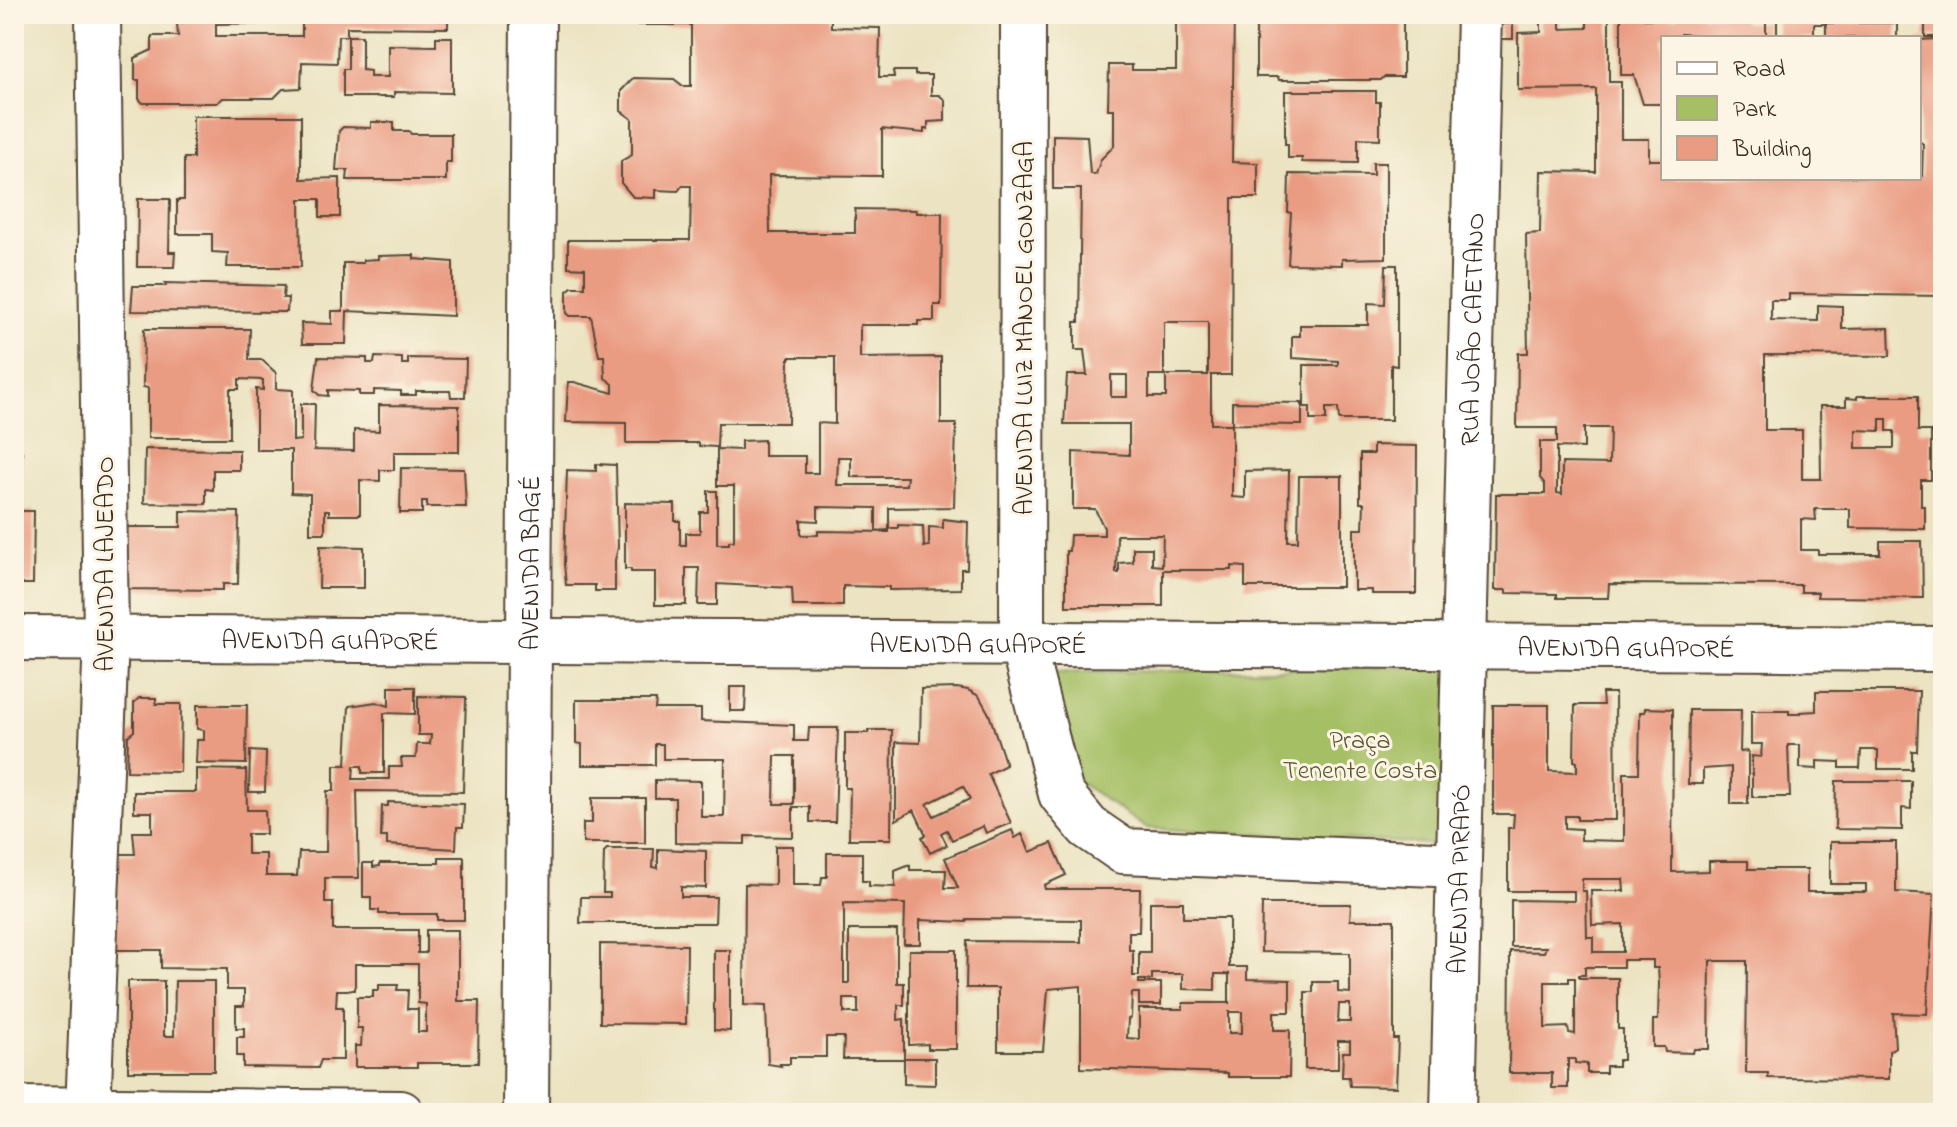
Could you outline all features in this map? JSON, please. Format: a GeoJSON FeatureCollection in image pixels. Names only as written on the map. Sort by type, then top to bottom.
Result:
{"type":"FeatureCollection","features":[{"type":"Feature","properties":{"kind":"street","name":"AVENIDA LAJEADO"},"geometry":{"type":"LineString","coordinates":[[88,1111],[106,638],[98,14]]}},
{"type":"Feature","properties":{"kind":"street","name":"AVENIDA BAGÉ"},"geometry":{"type":"LineString","coordinates":[[526,1113],[533,14]]}},
{"type":"Feature","properties":{"kind":"street","name":"AVENIDA LUIZ MANOEL GONZAGA"},"geometry":{"type":"LineString","coordinates":[[1023,14],[1022,643],[1061,794],[1088,827],[1123,851],[1459,865]]}},
{"type":"Feature","properties":{"kind":"street","name":"RUA JOÃO CAETANO"},"geometry":{"type":"LineString","coordinates":[[1463,645],[1479,14]]}},
{"type":"Feature","properties":{"kind":"street","name":"AVENIDA GUAPORÉ"},"geometry":{"type":"LineString","coordinates":[[14,638],[1943,649]]}},
{"type":"Feature","properties":{"kind":"street","name":"AVENIDA PIRAPÓ"},"geometry":{"type":"LineString","coordinates":[[1453,1113],[1463,645]]}},
{"type":"Feature","properties":{"kind":"street"},"geometry":{"type":"LineString","coordinates":[[14,1109],[401,1113]]}},
{"type":"Feature","properties":{"kind":"green space","name":"Praça Tenente Costa"},"geometry":{"type":"Polygon","coordinates":[[[1449,666],[1445,845],[1146,828],[1076,780],[1050,673],[1449,666]]]}},
{"type":"Feature","properties":{"kind":"building"},"geometry":{"type":"Polygon","coordinates":[[[182,14],[270,14],[270,23],[216,24],[216,36],[302,36],[302,14],[448,14],[448,28],[347,27],[347,36],[338,36],[337,63],[302,62],[301,88],[283,89],[274,98],[223,98],[217,103],[143,103],[139,99],[139,80],[135,80],[135,58],[152,50],[152,36],[178,36],[177,23],[182,23],[182,14]]]}},
{"type":"Feature","properties":{"kind":"building"},"geometry":{"type":"Polygon","coordinates":[[[584,14],[831,14],[831,27],[880,28],[879,77],[894,77],[893,71],[931,75],[931,95],[939,95],[945,100],[945,121],[928,122],[924,133],[882,129],[882,176],[769,175],[770,233],[855,233],[855,209],[942,213],[941,305],[934,305],[934,321],[918,321],[918,325],[860,325],[860,358],[941,357],[941,424],[956,424],[954,507],[889,508],[889,528],[898,528],[898,525],[923,526],[924,547],[929,546],[929,527],[943,528],[943,519],[968,522],[967,569],[961,569],[961,589],[889,590],[889,587],[843,586],[843,606],[793,606],[792,588],[717,584],[717,605],[698,605],[699,568],[686,568],[686,605],[655,605],[655,572],[625,569],[625,503],[675,504],[675,521],[680,521],[680,545],[686,545],[686,533],[700,533],[700,512],[708,512],[708,491],[717,491],[717,544],[734,541],[734,486],[717,486],[717,449],[741,450],[741,441],[764,440],[764,456],[805,456],[805,473],[818,473],[818,423],[835,424],[835,357],[789,357],[788,423],[718,423],[717,447],[699,446],[699,443],[626,443],[626,423],[566,422],[568,382],[613,393],[613,384],[605,378],[604,356],[599,356],[591,316],[570,316],[567,313],[567,291],[572,287],[585,287],[585,268],[568,267],[568,240],[690,240],[691,186],[682,186],[678,191],[656,190],[656,198],[633,197],[621,183],[621,161],[632,155],[632,119],[621,111],[621,91],[633,78],[674,79],[683,86],[691,86],[691,25],[584,25],[584,14]],[[838,457],[837,485],[906,485],[907,477],[851,477],[851,457],[838,457]],[[818,507],[818,521],[801,520],[801,535],[818,535],[818,531],[889,532],[876,531],[876,508],[818,507]]]}},
{"type":"Feature","properties":{"kind":"building"},"geometry":{"type":"Polygon","coordinates":[[[1176,14],[1234,14],[1232,162],[1258,163],[1258,198],[1232,198],[1231,375],[1211,375],[1211,424],[1232,424],[1232,497],[1245,498],[1245,471],[1289,470],[1288,541],[1298,541],[1299,476],[1342,476],[1342,587],[1245,587],[1245,567],[1232,566],[1232,570],[1163,570],[1163,606],[1066,606],[1066,551],[1069,551],[1070,535],[1104,535],[1095,509],[1073,509],[1073,452],[1129,455],[1129,424],[1064,424],[1067,375],[1087,375],[1084,350],[1075,350],[1075,322],[1079,322],[1081,189],[1053,189],[1053,135],[1087,136],[1090,174],[1096,174],[1101,159],[1114,146],[1114,109],[1108,109],[1109,65],[1132,65],[1132,70],[1176,70],[1176,14]],[[1164,322],[1164,375],[1149,375],[1149,397],[1166,397],[1166,375],[1208,375],[1208,322],[1164,322]],[[1111,375],[1111,397],[1127,397],[1127,375],[1111,375]],[[1117,535],[1116,573],[1119,573],[1119,563],[1133,562],[1133,548],[1152,548],[1152,565],[1162,566],[1163,535],[1117,535]]]}},
{"type":"Feature","properties":{"kind":"building"},"geometry":{"type":"Polygon","coordinates":[[[1343,14],[1343,17],[1403,17],[1403,77],[1384,77],[1381,80],[1279,80],[1278,77],[1256,77],[1256,16],[1343,14]]]}},
{"type":"Feature","properties":{"kind":"building"},"geometry":{"type":"Polygon","coordinates":[[[1541,14],[1560,14],[1560,29],[1587,28],[1587,14],[1609,14],[1609,82],[1621,82],[1621,139],[1649,139],[1649,160],[1661,160],[1661,180],[1921,180],[1921,40],[1937,39],[1925,37],[1925,14],[1943,14],[1943,296],[1789,294],[1789,300],[1771,300],[1771,320],[1818,321],[1818,305],[1842,306],[1842,329],[1889,328],[1890,356],[1765,355],[1765,430],[1802,430],[1802,479],[1821,479],[1820,406],[1846,406],[1846,398],[1857,399],[1857,396],[1918,396],[1918,431],[1931,431],[1931,480],[1921,480],[1925,529],[1850,528],[1850,509],[1815,509],[1816,520],[1801,519],[1801,550],[1818,550],[1818,554],[1880,554],[1880,541],[1922,541],[1923,598],[1817,597],[1818,592],[1801,592],[1801,585],[1609,584],[1608,598],[1557,598],[1557,594],[1495,590],[1496,494],[1545,494],[1545,484],[1540,478],[1540,442],[1557,442],[1557,428],[1517,428],[1518,353],[1528,353],[1526,234],[1540,233],[1541,171],[1596,172],[1596,89],[1518,90],[1518,33],[1541,32],[1541,14]],[[1880,419],[1880,431],[1856,430],[1856,448],[1894,448],[1894,431],[1887,431],[1887,419],[1880,419]],[[1584,428],[1584,448],[1557,447],[1557,493],[1562,494],[1562,463],[1609,464],[1610,428],[1584,428]]]}},
{"type":"Feature","properties":{"kind":"building"},"geometry":{"type":"Polygon","coordinates":[[[1777,14],[1826,14],[1826,23],[1897,23],[1897,36],[1826,36],[1826,24],[1814,24],[1814,36],[1777,36],[1777,14]]]}},
{"type":"Feature","properties":{"kind":"building"},"geometry":{"type":"Polygon","coordinates":[[[1623,15],[1644,15],[1644,19],[1677,19],[1677,15],[1743,16],[1743,22],[1766,22],[1766,36],[1661,36],[1661,104],[1643,104],[1634,75],[1621,75],[1621,18],[1623,15]]]}},
{"type":"Feature","properties":{"kind":"building"},"geometry":{"type":"Polygon","coordinates":[[[1500,24],[1513,24],[1513,39],[1500,39],[1500,24]]]}},
{"type":"Feature","properties":{"kind":"building"},"geometry":{"type":"Polygon","coordinates":[[[348,36],[362,36],[362,70],[370,71],[370,77],[388,77],[388,45],[436,46],[436,37],[452,37],[452,93],[394,92],[394,97],[343,97],[343,69],[348,69],[348,36]]]}},
{"type":"Feature","properties":{"kind":"building"},"geometry":{"type":"Polygon","coordinates":[[[1285,91],[1376,91],[1376,102],[1380,102],[1380,139],[1358,138],[1358,163],[1302,162],[1302,158],[1288,158],[1285,91]]]}},
{"type":"Feature","properties":{"kind":"building"},"geometry":{"type":"Polygon","coordinates":[[[193,116],[301,116],[301,179],[340,178],[340,217],[320,217],[320,199],[300,199],[301,267],[227,267],[228,253],[212,252],[212,234],[177,234],[177,200],[184,200],[184,158],[193,158],[193,116]]]}},
{"type":"Feature","properties":{"kind":"building"},"geometry":{"type":"Polygon","coordinates":[[[371,122],[394,122],[394,131],[409,131],[411,134],[451,134],[451,162],[446,162],[446,180],[347,180],[348,170],[336,170],[339,131],[343,127],[371,128],[371,122]]]}},
{"type":"Feature","properties":{"kind":"building"},"geometry":{"type":"Polygon","coordinates":[[[14,147],[18,147],[18,208],[14,208],[14,147]]]}},
{"type":"Feature","properties":{"kind":"building"},"geometry":{"type":"Polygon","coordinates":[[[1373,163],[1386,163],[1386,258],[1342,259],[1342,265],[1288,264],[1291,213],[1288,212],[1289,174],[1373,175],[1373,163]]]}},
{"type":"Feature","properties":{"kind":"building"},"geometry":{"type":"Polygon","coordinates":[[[138,199],[170,199],[169,252],[175,252],[174,267],[137,267],[138,199]]]}},
{"type":"Feature","properties":{"kind":"building"},"geometry":{"type":"Polygon","coordinates":[[[414,255],[414,259],[453,262],[453,316],[347,311],[346,344],[302,344],[301,323],[332,324],[332,311],[343,311],[343,263],[363,263],[363,260],[378,259],[378,256],[414,255]]]}},
{"type":"Feature","properties":{"kind":"building"},"geometry":{"type":"Polygon","coordinates":[[[1386,265],[1397,265],[1397,366],[1391,365],[1391,420],[1339,420],[1338,408],[1326,408],[1326,420],[1310,420],[1310,407],[1304,407],[1304,365],[1338,365],[1338,361],[1292,358],[1292,336],[1300,336],[1300,325],[1368,325],[1368,303],[1385,304],[1386,265]]]}},
{"type":"Feature","properties":{"kind":"building"},"geometry":{"type":"Polygon","coordinates":[[[14,278],[21,278],[21,326],[14,326],[14,278]]]}},
{"type":"Feature","properties":{"kind":"building"},"geometry":{"type":"Polygon","coordinates":[[[165,283],[284,286],[283,298],[288,298],[287,312],[131,311],[133,286],[166,286],[165,283]]]}},
{"type":"Feature","properties":{"kind":"building"},"geometry":{"type":"Polygon","coordinates":[[[144,329],[250,329],[249,360],[262,360],[276,373],[276,389],[293,390],[293,441],[301,440],[301,404],[315,404],[314,450],[354,451],[354,430],[379,431],[379,405],[459,406],[459,452],[394,452],[394,470],[380,470],[380,481],[360,480],[360,515],[329,515],[329,510],[325,510],[325,533],[310,533],[310,494],[291,493],[291,450],[256,450],[256,389],[263,390],[263,380],[239,379],[239,389],[230,389],[230,438],[148,438],[148,388],[143,387],[144,329]]]}},
{"type":"Feature","properties":{"kind":"building"},"geometry":{"type":"Polygon","coordinates":[[[318,357],[367,358],[367,363],[374,363],[375,357],[402,358],[402,364],[408,364],[408,358],[466,359],[465,397],[451,397],[450,391],[416,391],[416,395],[401,395],[401,391],[374,390],[374,395],[359,395],[359,391],[328,390],[328,396],[319,395],[314,390],[318,357]]]}},
{"type":"Feature","properties":{"kind":"building"},"geometry":{"type":"Polygon","coordinates":[[[1232,402],[1302,403],[1302,425],[1232,424],[1232,402]]]}},
{"type":"Feature","properties":{"kind":"building"},"geometry":{"type":"Polygon","coordinates":[[[14,405],[20,405],[20,441],[14,441],[14,405]]]}},
{"type":"Feature","properties":{"kind":"building"},"geometry":{"type":"Polygon","coordinates":[[[1373,445],[1417,446],[1416,594],[1372,594],[1372,590],[1354,590],[1354,529],[1363,529],[1360,454],[1373,454],[1373,445]]]}},
{"type":"Feature","properties":{"kind":"building"},"geometry":{"type":"Polygon","coordinates":[[[145,449],[239,450],[239,470],[213,470],[213,490],[206,489],[206,504],[144,503],[145,449]]]}},
{"type":"Feature","properties":{"kind":"building"},"geometry":{"type":"Polygon","coordinates":[[[14,452],[22,452],[21,511],[34,511],[33,584],[14,584],[14,452]]]}},
{"type":"Feature","properties":{"kind":"building"},"geometry":{"type":"Polygon","coordinates":[[[596,464],[616,465],[618,548],[615,591],[595,591],[595,585],[566,585],[567,470],[596,471],[596,464]]]}},
{"type":"Feature","properties":{"kind":"building"},"geometry":{"type":"Polygon","coordinates":[[[401,468],[464,469],[466,507],[427,507],[427,501],[422,501],[422,513],[400,513],[401,468]]]}},
{"type":"Feature","properties":{"kind":"building"},"geometry":{"type":"Polygon","coordinates":[[[181,511],[239,512],[238,584],[223,584],[223,590],[117,589],[118,527],[181,527],[181,511]]]}},
{"type":"Feature","properties":{"kind":"building"},"geometry":{"type":"Polygon","coordinates":[[[320,546],[364,547],[364,588],[319,588],[320,546]]]}},
{"type":"Feature","properties":{"kind":"building"},"geometry":{"type":"Polygon","coordinates":[[[389,687],[415,687],[415,714],[384,713],[384,773],[362,773],[362,766],[354,766],[353,779],[389,779],[389,767],[402,767],[401,758],[416,758],[417,744],[430,744],[431,735],[418,735],[418,696],[466,697],[463,792],[357,791],[359,878],[325,878],[325,903],[333,903],[333,930],[418,930],[418,953],[426,953],[426,930],[458,930],[458,1001],[479,1001],[478,1063],[355,1067],[355,1046],[361,1046],[362,1028],[357,1028],[357,997],[373,997],[373,990],[379,990],[379,985],[398,985],[397,990],[408,990],[407,1009],[418,1009],[418,1032],[426,1032],[426,1004],[418,1003],[418,964],[355,964],[355,990],[337,990],[336,1007],[343,1007],[343,1060],[321,1060],[318,1068],[243,1067],[243,1056],[237,1056],[237,1037],[244,1037],[244,1028],[236,1028],[236,1006],[244,1006],[244,990],[227,990],[227,969],[161,968],[161,950],[114,950],[114,854],[135,854],[133,832],[152,832],[152,812],[134,812],[134,792],[196,792],[196,769],[246,770],[247,810],[265,810],[266,834],[247,834],[247,854],[266,854],[266,876],[297,876],[299,852],[326,852],[327,791],[334,791],[334,765],[346,765],[349,706],[376,702],[389,706],[389,687]]]}},
{"type":"Feature","properties":{"kind":"building"},"geometry":{"type":"Polygon","coordinates":[[[730,687],[746,687],[745,711],[730,711],[730,687]]]}},
{"type":"Feature","properties":{"kind":"building"},"geometry":{"type":"Polygon","coordinates":[[[957,688],[979,696],[989,714],[1006,765],[988,774],[1011,823],[986,833],[983,826],[952,840],[947,830],[941,833],[947,845],[930,853],[922,837],[926,835],[914,810],[896,820],[896,742],[920,743],[921,689],[957,688]],[[963,786],[927,804],[934,816],[970,799],[963,786]]]}},
{"type":"Feature","properties":{"kind":"building"},"geometry":{"type":"Polygon","coordinates":[[[1816,691],[1919,691],[1917,751],[1912,751],[1912,769],[1878,769],[1878,750],[1861,750],[1860,768],[1840,768],[1840,762],[1817,761],[1817,769],[1800,768],[1800,745],[1788,745],[1790,797],[1752,797],[1752,756],[1761,757],[1762,744],[1751,744],[1751,711],[1800,714],[1816,711],[1816,691]]]}},
{"type":"Feature","properties":{"kind":"building"},"geometry":{"type":"Polygon","coordinates":[[[1602,693],[1615,693],[1616,820],[1577,820],[1577,816],[1565,816],[1565,828],[1581,829],[1581,840],[1624,841],[1624,773],[1639,773],[1640,712],[1645,712],[1645,708],[1673,709],[1672,872],[1709,871],[1709,861],[1748,861],[1748,869],[1807,869],[1807,892],[1866,892],[1866,884],[1830,884],[1830,842],[1896,842],[1896,892],[1934,894],[1927,1014],[1893,1013],[1895,1047],[1889,1051],[1889,1079],[1768,1078],[1768,1073],[1746,1073],[1747,961],[1710,961],[1709,1049],[1694,1049],[1693,1053],[1665,1052],[1664,1047],[1653,1047],[1653,1020],[1658,1020],[1659,983],[1658,968],[1653,968],[1653,960],[1623,960],[1623,967],[1585,967],[1585,975],[1579,975],[1579,978],[1618,978],[1618,1029],[1623,1029],[1623,1060],[1618,1060],[1618,1066],[1606,1066],[1606,1073],[1587,1073],[1587,1064],[1568,1059],[1568,1088],[1552,1088],[1552,1073],[1509,1073],[1510,951],[1544,952],[1546,947],[1511,947],[1511,900],[1574,901],[1574,891],[1508,891],[1508,828],[1513,828],[1514,814],[1493,814],[1493,705],[1549,705],[1549,771],[1577,772],[1577,762],[1574,761],[1575,705],[1603,705],[1602,693]],[[1582,879],[1582,891],[1586,891],[1587,937],[1593,937],[1593,952],[1623,952],[1623,924],[1592,925],[1591,891],[1624,891],[1623,879],[1582,879]],[[1569,978],[1569,982],[1545,982],[1545,1028],[1568,1027],[1569,1033],[1575,1034],[1575,978],[1569,978]]]}},
{"type":"Feature","properties":{"kind":"building"},"geometry":{"type":"Polygon","coordinates":[[[139,698],[156,698],[156,704],[181,704],[180,772],[127,771],[128,736],[134,731],[134,703],[139,698]]]}},
{"type":"Feature","properties":{"kind":"building"},"geometry":{"type":"Polygon","coordinates":[[[576,700],[656,700],[655,709],[701,709],[701,721],[794,725],[794,741],[808,741],[809,728],[838,728],[835,822],[810,822],[810,807],[793,807],[793,837],[745,836],[745,844],[675,843],[675,798],[655,798],[655,780],[701,781],[701,817],[724,817],[725,759],[663,759],[663,744],[655,744],[655,765],[582,765],[582,744],[576,743],[576,700]],[[775,756],[774,804],[794,804],[794,756],[775,756]]]}},
{"type":"Feature","properties":{"kind":"building"},"geometry":{"type":"Polygon","coordinates":[[[197,705],[247,705],[246,764],[196,763],[197,740],[204,740],[204,730],[197,729],[197,705]]]}},
{"type":"Feature","properties":{"kind":"building"},"geometry":{"type":"Polygon","coordinates":[[[1689,710],[1741,710],[1740,752],[1748,751],[1748,804],[1731,804],[1731,767],[1703,769],[1703,784],[1688,784],[1689,710]]]}},
{"type":"Feature","properties":{"kind":"building"},"geometry":{"type":"Polygon","coordinates":[[[868,730],[892,730],[891,839],[849,839],[850,788],[845,788],[845,733],[868,733],[868,730]]]}},
{"type":"Feature","properties":{"kind":"building"},"geometry":{"type":"Polygon","coordinates":[[[250,751],[266,752],[265,792],[249,792],[250,751]]]}},
{"type":"Feature","properties":{"kind":"building"},"geometry":{"type":"Polygon","coordinates":[[[1836,781],[1911,781],[1911,809],[1902,808],[1902,830],[1835,829],[1836,781]]]}},
{"type":"Feature","properties":{"kind":"building"},"geometry":{"type":"Polygon","coordinates":[[[592,798],[645,798],[645,843],[583,843],[583,823],[592,823],[592,798]]]}},
{"type":"Feature","properties":{"kind":"building"},"geometry":{"type":"Polygon","coordinates":[[[388,802],[464,804],[463,827],[457,827],[456,849],[387,845],[387,837],[381,837],[382,806],[388,806],[388,802]]]}},
{"type":"Feature","properties":{"kind":"building"},"geometry":{"type":"Polygon","coordinates":[[[1012,830],[1015,838],[1022,834],[1030,852],[1052,843],[1066,875],[1044,885],[1045,889],[1140,889],[1139,932],[1129,932],[1133,976],[1139,976],[1139,952],[1150,952],[1150,902],[1183,902],[1183,918],[1229,918],[1229,967],[1247,967],[1247,979],[1290,980],[1290,1012],[1274,1012],[1274,1030],[1290,1030],[1289,1077],[1228,1077],[1228,1073],[1081,1068],[1081,986],[1048,989],[1043,1051],[998,1051],[998,988],[966,988],[967,941],[1081,942],[1081,920],[920,920],[920,944],[904,944],[905,904],[844,903],[844,983],[849,983],[849,930],[897,930],[897,983],[904,983],[904,1005],[898,1005],[898,1020],[904,1019],[904,1059],[843,1059],[844,1037],[826,1037],[826,1057],[790,1057],[790,1064],[768,1064],[766,1006],[744,1005],[745,884],[775,885],[775,846],[793,846],[793,885],[821,885],[822,877],[827,877],[827,853],[862,853],[862,881],[869,881],[869,886],[895,887],[895,871],[910,865],[910,870],[946,870],[945,888],[958,888],[945,858],[1012,830]],[[1152,974],[1152,980],[1139,980],[1139,983],[1161,983],[1161,1005],[1139,1005],[1139,993],[1132,993],[1127,1038],[1139,1039],[1139,1009],[1183,1009],[1183,1003],[1229,1003],[1229,974],[1215,974],[1215,990],[1183,989],[1183,974],[1152,974]],[[844,999],[844,1013],[858,1013],[858,999],[844,999]],[[1229,1012],[1229,1033],[1242,1033],[1242,1012],[1229,1012]]]}},
{"type":"Feature","properties":{"kind":"building"},"geometry":{"type":"Polygon","coordinates":[[[607,849],[654,849],[653,867],[658,868],[658,849],[706,851],[706,888],[681,887],[681,897],[716,897],[715,923],[580,923],[581,897],[610,897],[610,893],[603,893],[604,852],[607,849]]]}},
{"type":"Feature","properties":{"kind":"building"},"geometry":{"type":"Polygon","coordinates":[[[439,857],[464,857],[464,920],[437,920],[437,914],[379,914],[379,910],[371,910],[371,897],[363,897],[363,863],[373,863],[373,867],[380,866],[380,863],[439,863],[439,857]]]}},
{"type":"Feature","properties":{"kind":"building"},"geometry":{"type":"Polygon","coordinates":[[[1262,904],[1351,904],[1350,920],[1394,920],[1394,1039],[1398,1039],[1396,1087],[1350,1086],[1349,1077],[1342,1077],[1343,1052],[1350,1052],[1350,1041],[1338,1041],[1338,1069],[1305,1069],[1305,992],[1313,992],[1313,982],[1338,982],[1338,992],[1350,993],[1350,953],[1261,952],[1262,904]],[[1339,1004],[1338,1022],[1350,1022],[1350,1004],[1339,1004]]]}},
{"type":"Feature","properties":{"kind":"building"},"geometry":{"type":"Polygon","coordinates":[[[600,944],[687,945],[686,1024],[600,1023],[600,944]]]}},
{"type":"Feature","properties":{"kind":"building"},"geometry":{"type":"Polygon","coordinates":[[[714,950],[730,950],[730,1031],[714,1030],[714,950]]]}},
{"type":"Feature","properties":{"kind":"building"},"geometry":{"type":"Polygon","coordinates":[[[909,950],[956,950],[956,1049],[928,1049],[928,1044],[909,1045],[909,950]]]}},
{"type":"Feature","properties":{"kind":"building"},"geometry":{"type":"Polygon","coordinates":[[[128,981],[164,981],[164,1036],[174,1036],[175,981],[214,981],[214,1071],[128,1071],[128,981]]]}},
{"type":"Feature","properties":{"kind":"building"},"geometry":{"type":"Polygon","coordinates":[[[14,1018],[19,1018],[19,1066],[14,1066],[14,1018]]]}},
{"type":"Feature","properties":{"kind":"building"},"geometry":{"type":"Polygon","coordinates":[[[904,1058],[935,1058],[935,1085],[904,1084],[904,1058]]]}}]}
